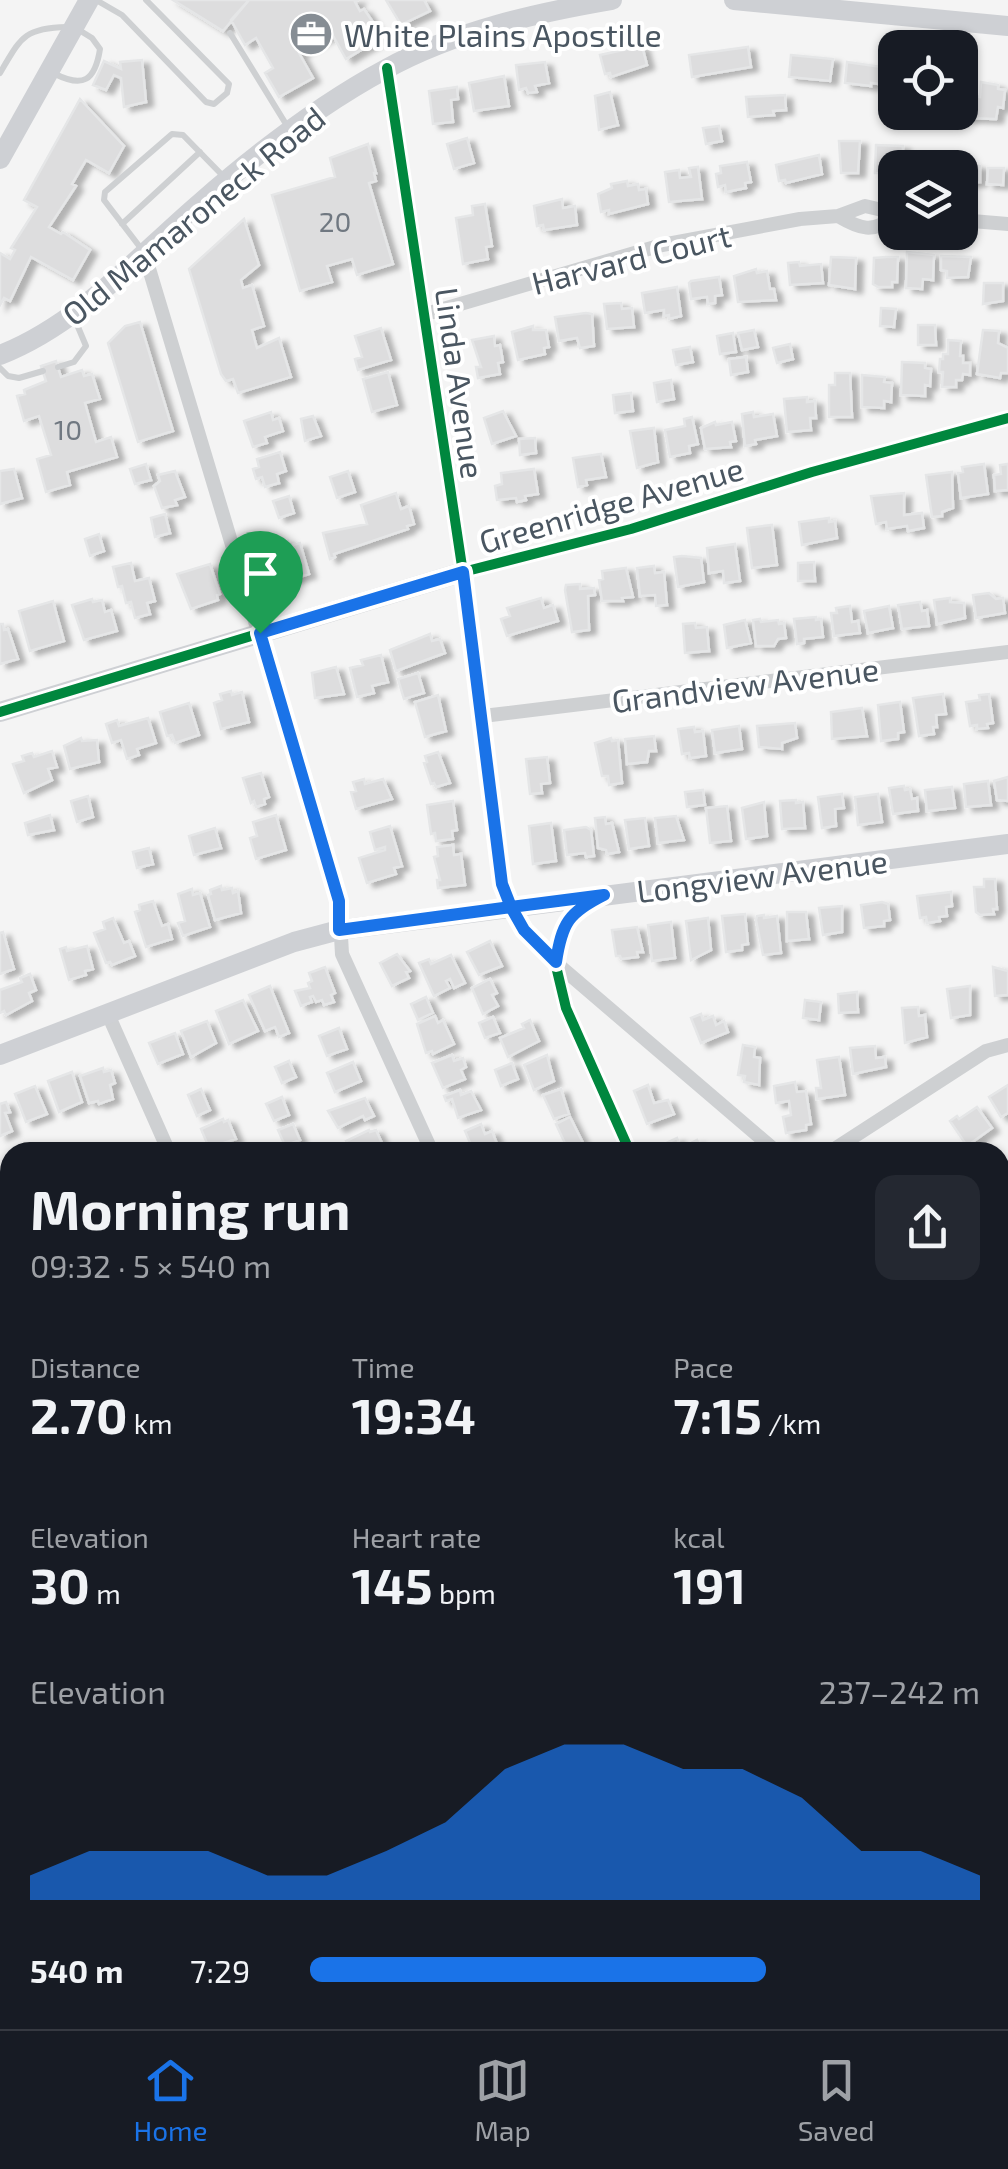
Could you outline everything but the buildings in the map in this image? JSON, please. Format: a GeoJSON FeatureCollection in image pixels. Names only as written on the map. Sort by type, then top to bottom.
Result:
{"type":"FeatureCollection","features":[{"type":"Feature","properties":{"kind":"street"},"geometry":{"type":"LineString","coordinates":[[0,159],[8,123],[49,71],[92,0]]}},
{"type":"Feature","properties":{"kind":"street","name":"Old Mamaroneck Road"},"geometry":{"type":"LineString","coordinates":[[0,354],[32,340],[73,314],[226,180],[290,130],[387,68],[538,7],[612,0]]}},
{"type":"Feature","properties":{"kind":"street"},"geometry":{"type":"LineString","coordinates":[[734,0],[1008,26]]}},
{"type":"Feature","properties":{"kind":"street","name":"Linda Avenue"},"geometry":{"type":"LineString","coordinates":[[387,68],[463,572],[502,884],[524,930],[556,962],[765,1142]]}},
{"type":"Feature","properties":{"kind":"street","name":"Harvard Court"},"geometry":{"type":"LineString","coordinates":[[426,314],[662,244],[800,219],[838,216],[865,206],[878,210]]}},
{"type":"Feature","properties":{"kind":"street","name":"Harvard Court"},"geometry":{"type":"LineString","coordinates":[[838,216],[854,227],[878,227]]}},
{"type":"Feature","properties":{"kind":"street"},"geometry":{"type":"LineString","coordinates":[[978,222],[1008,224]]}},
{"type":"Feature","properties":{"kind":"street"},"geometry":{"type":"LineString","coordinates":[[144,252],[339,901],[342,954],[427,1142]]}},
{"type":"Feature","properties":{"kind":"street","name":"Greenridge Avenue"},"geometry":{"type":"LineString","coordinates":[[0,712],[463,572],[631,529],[812,472],[1008,418]]}},
{"type":"Feature","properties":{"kind":"street","name":"Grandview Avenue"},"geometry":{"type":"LineString","coordinates":[[483,716],[1008,652]]}},
{"type":"Feature","properties":{"kind":"street","name":"Longview Avenue"},"geometry":{"type":"LineString","coordinates":[[0,1056],[294,942],[339,930],[1008,844]]}},
{"type":"Feature","properties":{"kind":"street"},"geometry":{"type":"LineString","coordinates":[[604,895],[571,915],[560,937],[556,962],[566,1008],[626,1142]]}},
{"type":"Feature","properties":{"kind":"street"},"geometry":{"type":"LineString","coordinates":[[107,1012],[164,1142]]}},
{"type":"Feature","properties":{"kind":"street"},"geometry":{"type":"LineString","coordinates":[[845,1142],[986,1051],[1008,1045]]}},
{"type":"Feature","properties":{"kind":"lane"},"geometry":{"type":"LineString","coordinates":[[92,0],[122,15],[206,102],[214,104],[227,93],[229,84],[146,0]]}},
{"type":"Feature","properties":{"kind":"lane"},"geometry":{"type":"LineString","coordinates":[[0,73],[22,36],[45,28],[74,27],[92,38],[100,49],[92,74],[83,82],[73,83],[49,71]]}},
{"type":"Feature","properties":{"kind":"lane"},"geometry":{"type":"LineString","coordinates":[[230,33],[290,130]]}},
{"type":"Feature","properties":{"kind":"lane"},"geometry":{"type":"LineString","coordinates":[[144,252],[104,200],[106,192],[172,134],[183,135],[226,180]]}},
{"type":"Feature","properties":{"kind":"lane"},"geometry":{"type":"LineString","coordinates":[[122,224],[200,152]]}},
{"type":"Feature","properties":{"kind":"lane"},"geometry":{"type":"LineString","coordinates":[[58,367],[74,362],[86,346],[73,314]]}},
{"type":"Feature","properties":{"kind":"lane"},"geometry":{"type":"LineString","coordinates":[[0,368],[8,376],[19,378],[43,371]]}},
{"type":"Feature","properties":{"kind":"cycle path"},"geometry":{"type":"LineString","coordinates":[[387,68],[466,593],[502,884],[524,930],[555,962],[566,1008],[626,1142]]}},
{"type":"Feature","properties":{"kind":"cycle path"},"geometry":{"type":"LineString","coordinates":[[0,712],[463,572],[631,529],[812,472],[1008,418]]}},
{"type":"Feature","properties":{"kind":"place","name":"White Plains Apostille"},"geometry":{"type":"Point","coordinates":[311,34]}},
{"type":"Feature","properties":{"kind":"route"},"geometry":{"type":"LineString","coordinates":[[260,633],[339,901],[339,930],[511,907],[524,930],[556,962],[560,937],[571,915],[604,895],[511,907],[502,884],[463,572],[260,633]]}}]}
